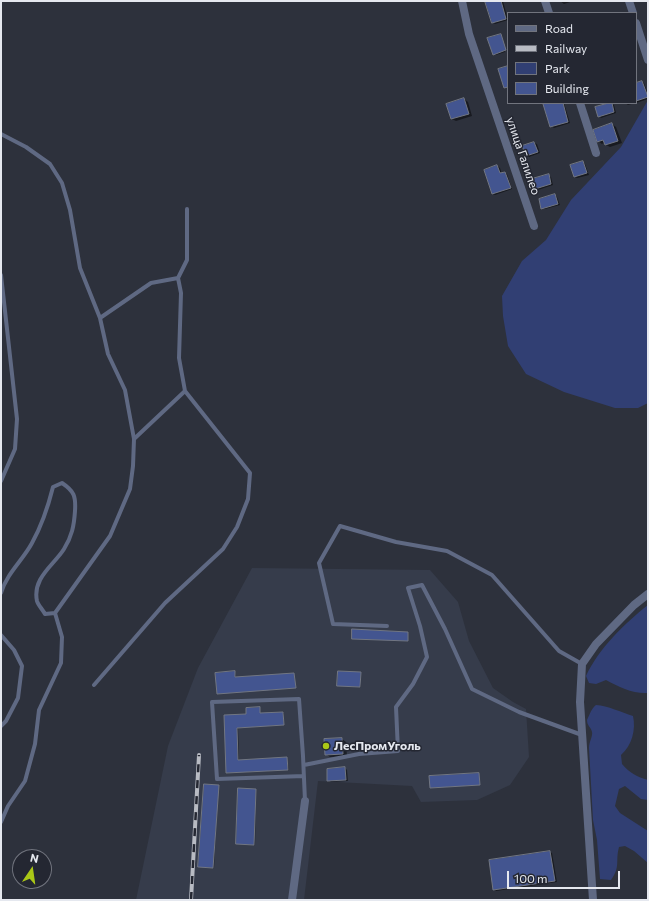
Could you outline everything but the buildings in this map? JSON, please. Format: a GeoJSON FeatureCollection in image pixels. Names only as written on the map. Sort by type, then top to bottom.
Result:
{"type":"FeatureCollection","features":[{"type":"Feature","properties":{"kind":"street","name":"улица Галилео"},"geometry":{"type":"LineString","coordinates":[[462,1],[469,34],[534,226]]}},
{"type":"Feature","properties":{"kind":"street"},"geometry":{"type":"LineString","coordinates":[[545,1],[549,12]]}},
{"type":"Feature","properties":{"kind":"street"},"geometry":{"type":"LineString","coordinates":[[629,1],[633,12]]}},
{"type":"Feature","properties":{"kind":"street"},"geometry":{"type":"LineString","coordinates":[[637,26],[648,60]]}},
{"type":"Feature","properties":{"kind":"street"},"geometry":{"type":"LineString","coordinates":[[580,104],[596,152]]}},
{"type":"Feature","properties":{"kind":"street"},"geometry":{"type":"LineString","coordinates":[[593,900],[580,702],[582,664],[596,644],[634,605],[648,594]]}},
{"type":"Feature","properties":{"kind":"street"},"geometry":{"type":"LineString","coordinates":[[292,900],[305,801]]}},
{"type":"Feature","properties":{"kind":"lane"},"geometry":{"type":"LineString","coordinates":[[1,134],[26,147],[50,164],[62,183],[70,210],[80,268],[100,318],[108,354],[125,390],[134,440],[130,489],[110,536],[55,613],[45,614],[37,602],[37,586],[44,573],[64,549],[73,529],[76,503],[72,490],[62,483],[53,487],[46,513],[32,544],[4,583],[1,592]]}},
{"type":"Feature","properties":{"kind":"lane"},"geometry":{"type":"LineString","coordinates":[[94,685],[166,603],[223,549],[238,527],[248,499],[250,473],[185,391],[178,358],[181,293],[178,278],[187,260],[186,209]]}},
{"type":"Feature","properties":{"kind":"lane"},"geometry":{"type":"LineString","coordinates":[[1,275],[18,419],[15,449],[1,481]]}},
{"type":"Feature","properties":{"kind":"lane"},"geometry":{"type":"LineString","coordinates":[[100,318],[150,283],[178,278]]}},
{"type":"Feature","properties":{"kind":"lane"},"geometry":{"type":"LineString","coordinates":[[134,440],[185,391]]}},
{"type":"Feature","properties":{"kind":"lane"},"geometry":{"type":"LineString","coordinates":[[387,626],[333,624],[319,563],[340,526],[396,542],[447,550],[492,575],[560,651],[582,664]]}},
{"type":"Feature","properties":{"kind":"lane"},"geometry":{"type":"LineString","coordinates":[[304,765],[359,754],[398,751],[396,707],[413,684],[427,657],[420,626],[408,588],[422,586],[445,629],[472,689],[519,712],[583,735]]}},
{"type":"Feature","properties":{"kind":"lane"},"geometry":{"type":"LineString","coordinates":[[1,822],[8,806],[25,780],[35,744],[39,710],[61,663],[62,637],[55,613]]}},
{"type":"Feature","properties":{"kind":"lane"},"geometry":{"type":"LineString","coordinates":[[1,635],[14,650],[22,666],[18,698],[6,721],[1,726]]}},
{"type":"Feature","properties":{"kind":"lane"},"geometry":{"type":"LineString","coordinates":[[304,776],[217,779],[212,702],[299,699],[304,765],[305,801]]}},
{"type":"Feature","properties":{"kind":"shaded area"},"geometry":{"type":"Polygon","coordinates":[[[252,568],[430,570],[458,602],[469,641],[493,688],[526,709],[529,757],[510,785],[477,800],[421,802],[412,786],[318,781],[304,900],[136,900],[168,746],[198,668],[252,568]]]}},
{"type":"Feature","properties":{"kind":"green space"},"geometry":{"type":"Polygon","coordinates":[[[648,100],[648,403],[638,408],[615,408],[564,392],[526,374],[508,346],[503,316],[502,296],[522,261],[546,240],[571,200],[621,147],[648,100]]]}},
{"type":"Feature","properties":{"kind":"green space"},"geometry":{"type":"Polygon","coordinates":[[[648,605],[648,693],[632,691],[606,680],[596,684],[589,683],[586,676],[605,646],[621,628],[648,605]]]}},
{"type":"Feature","properties":{"kind":"green space"},"geometry":{"type":"Polygon","coordinates":[[[596,705],[633,716],[634,727],[632,737],[628,747],[621,755],[622,764],[640,778],[648,780],[648,800],[641,799],[625,786],[619,789],[615,806],[620,813],[648,831],[648,863],[634,851],[625,846],[619,847],[617,867],[611,880],[600,879],[597,840],[593,820],[589,748],[592,734],[587,720],[596,705]]]}},
{"type":"Feature","properties":{"kind":"railway"},"geometry":{"type":"LineString","coordinates":[[191,900],[199,755]]}},
{"type":"Feature","properties":{"kind":"place","name":"ЛесПромУголь"},"geometry":{"type":"Point","coordinates":[326,746]}}]}
